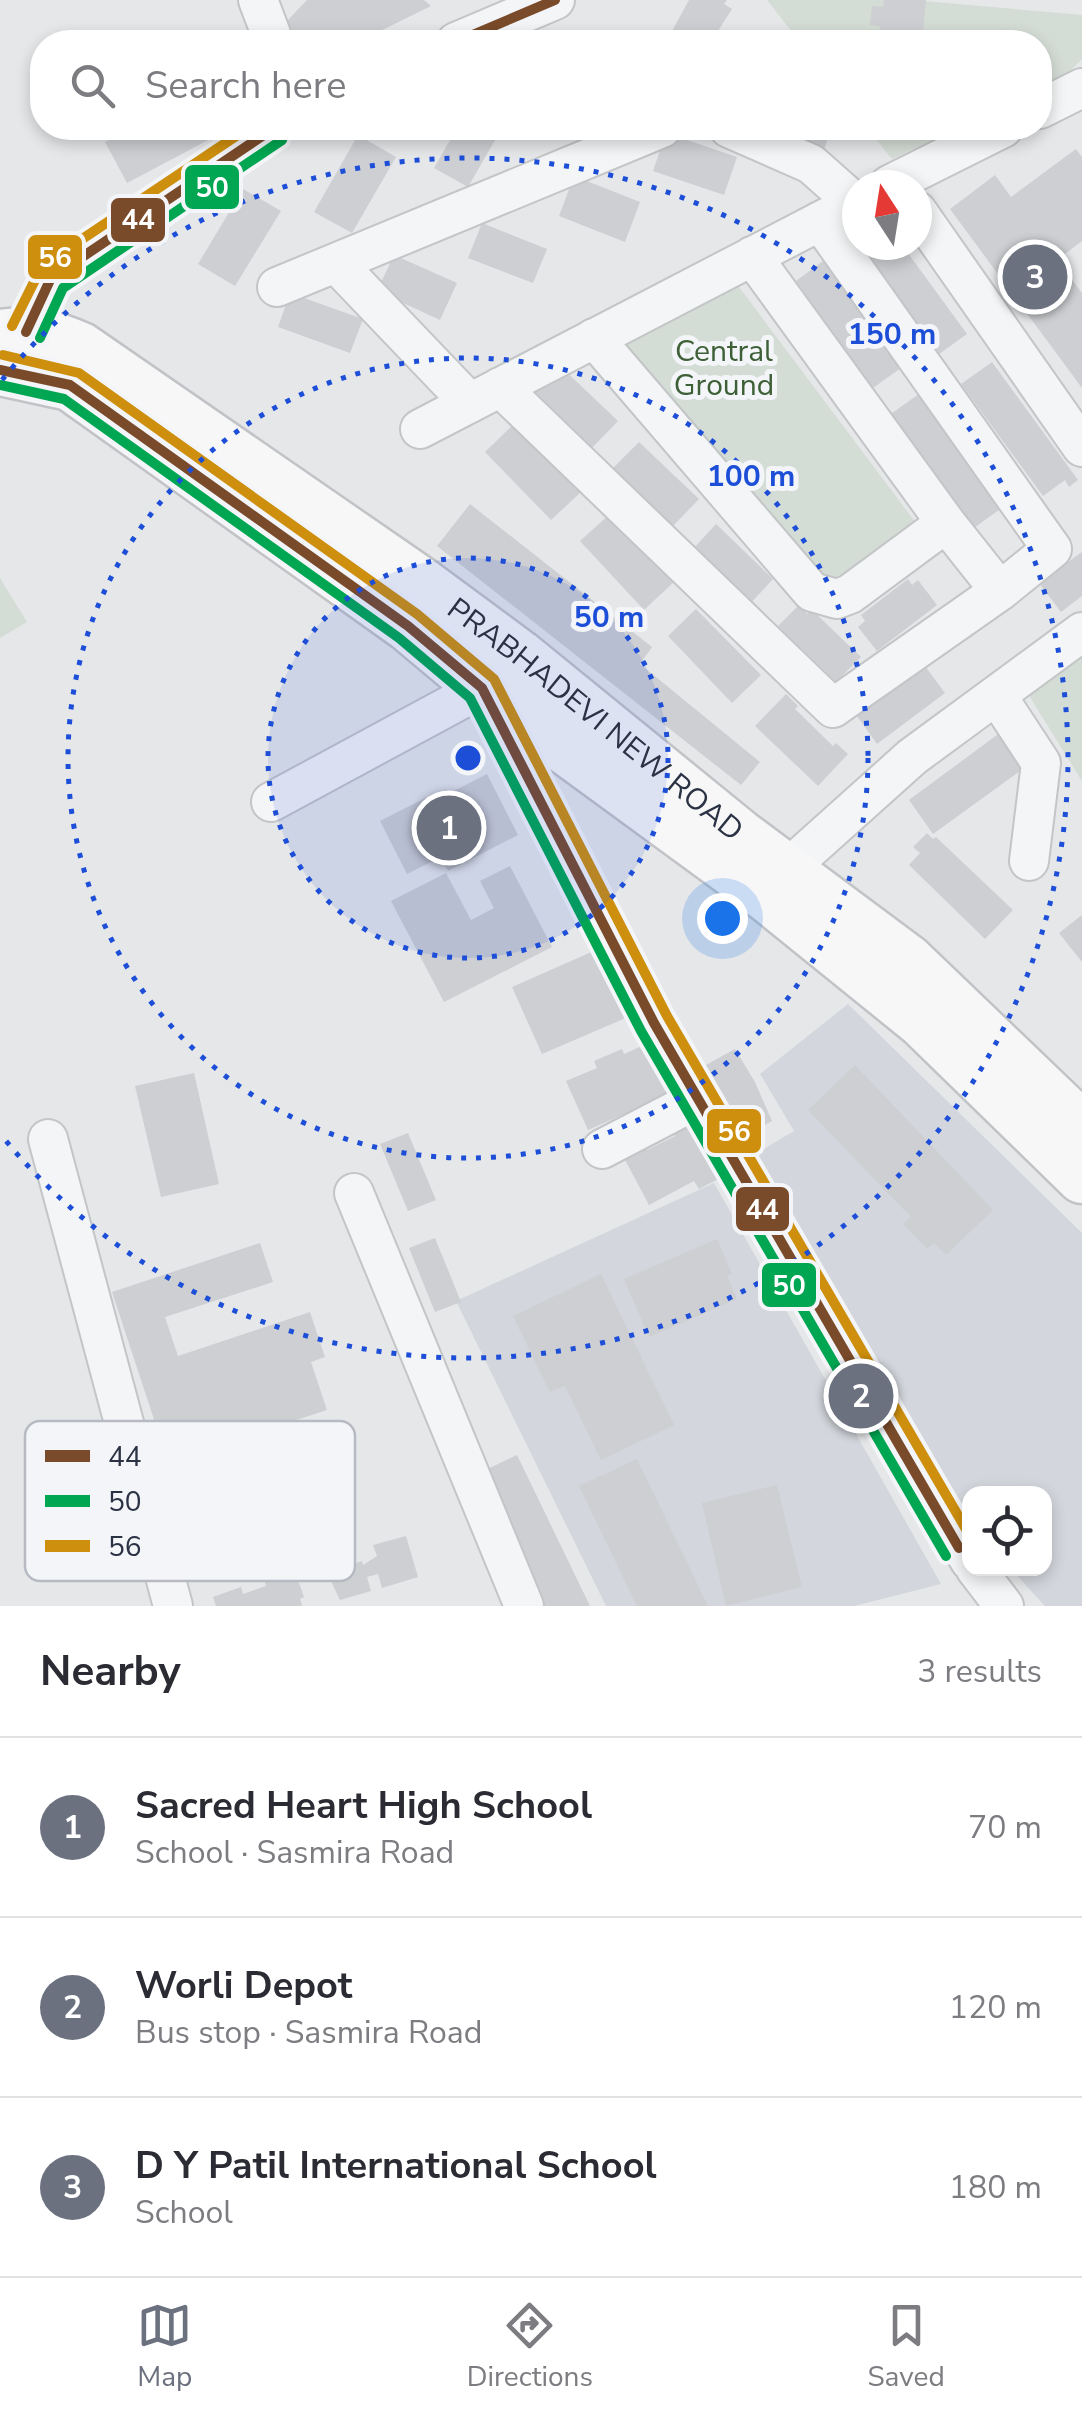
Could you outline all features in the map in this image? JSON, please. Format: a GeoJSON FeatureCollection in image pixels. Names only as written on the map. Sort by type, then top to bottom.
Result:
{"type":"FeatureCollection","features":[{"type":"Feature","properties":{"kind":"main road"},"geometry":{"type":"LineString","coordinates":[[9,346],[75,367]]}},
{"type":"Feature","properties":{"kind":"main road","name":"PRABHADEVI NEW ROAD"},"geometry":{"type":"LineString","coordinates":[[75,367],[423,584],[519,655],[786,870],[908,960],[1082,1127]]}},
{"type":"Feature","properties":{"kind":"main road","name":"PRABHADEVI NEW ROAD"},"geometry":{"type":"LineString","coordinates":[[75,367],[482,688],[765,895],[922,1022],[1082,1178]]}},
{"type":"Feature","properties":{"kind":"street"},"geometry":{"type":"LineString","coordinates":[[258,0],[269,30]]}},
{"type":"Feature","properties":{"kind":"street"},"geometry":{"type":"LineString","coordinates":[[484,30],[555,0]]}},
{"type":"Feature","properties":{"kind":"street"},"geometry":{"type":"LineString","coordinates":[[1052,103],[1082,88]]}},
{"type":"Feature","properties":{"kind":"street"},"geometry":{"type":"LineString","coordinates":[[9,346],[52,278],[256,140]]}},
{"type":"Feature","properties":{"kind":"street"},"geometry":{"type":"LineString","coordinates":[[277,288],[633,140]]}},
{"type":"Feature","properties":{"kind":"street"},"geometry":{"type":"LineString","coordinates":[[756,140],[811,164],[842,190]]}},
{"type":"Feature","properties":{"kind":"street"},"geometry":{"type":"LineString","coordinates":[[932,171],[983,140]]}},
{"type":"Feature","properties":{"kind":"street"},"geometry":{"type":"LineString","coordinates":[[420,429],[842,209]]}},
{"type":"Feature","properties":{"kind":"street"},"geometry":{"type":"LineString","coordinates":[[336,263],[832,708],[1000,591],[1052,549],[820,221]]}},
{"type":"Feature","properties":{"kind":"street"},"geometry":{"type":"LineString","coordinates":[[932,236],[1082,447]]}},
{"type":"Feature","properties":{"kind":"street"},"geometry":{"type":"LineString","coordinates":[[752,256],[1000,591]]}},
{"type":"Feature","properties":{"kind":"street"},"geometry":{"type":"LineString","coordinates":[[594,338],[812,592],[838,600],[850,594],[946,522]]}},
{"type":"Feature","properties":{"kind":"street"},"geometry":{"type":"LineString","coordinates":[[786,870],[882,782],[1082,632]]}},
{"type":"Feature","properties":{"kind":"street"},"geometry":{"type":"LineString","coordinates":[[270,802],[482,688],[519,655]]}},
{"type":"Feature","properties":{"kind":"street"},"geometry":{"type":"LineString","coordinates":[[482,688],[654,1024],[962,1547]]}},
{"type":"Feature","properties":{"kind":"street"},"geometry":{"type":"LineString","coordinates":[[996,696],[1040,763],[1029,861]]}},
{"type":"Feature","properties":{"kind":"street"},"geometry":{"type":"LineString","coordinates":[[602,1149],[698,1099]]}},
{"type":"Feature","properties":{"kind":"street"},"geometry":{"type":"LineString","coordinates":[[48,1139],[124,1421]]}},
{"type":"Feature","properties":{"kind":"street"},"geometry":{"type":"LineString","coordinates":[[354,1193],[524,1606]]}},
{"type":"Feature","properties":{"kind":"street"},"geometry":{"type":"LineString","coordinates":[[981,1576],[1004,1606]]}},
{"type":"Feature","properties":{"kind":"street"},"geometry":{"type":"LineString","coordinates":[[166,1581],[173,1606]]}},
{"type":"Feature","properties":{"kind":"shaded area"},"geometry":{"type":"Polygon","coordinates":[[[848,1004],[1082,1233],[1082,1606],[1045,1606],[1017,1576],[1052,1576],[1052,1486],[962,1486],[962,1504],[747,1159],[794,1131],[760,1074],[848,1004]]]}},
{"type":"Feature","properties":{"kind":"shaded area"},"geometry":{"type":"Polygon","coordinates":[[[714,1183],[941,1584],[854,1606],[606,1606],[456,1301],[714,1183]]]}},
{"type":"Feature","properties":{"kind":"green space"},"geometry":{"type":"Polygon","coordinates":[[[767,0],[912,0],[1082,15],[1082,59],[1052,82],[1052,30],[791,30],[767,0]]]}},
{"type":"Feature","properties":{"kind":"green space"},"geometry":{"type":"Polygon","coordinates":[[[877,140],[932,140],[892,159],[877,140]]]}},
{"type":"Feature","properties":{"kind":"green space","name":"Central Ground"},"geometry":{"type":"Polygon","coordinates":[[[736,283],[916,523],[831,583],[620,342],[736,283]]]}},
{"type":"Feature","properties":{"kind":"green space"},"geometry":{"type":"Polygon","coordinates":[[[0,578],[27,622],[0,638],[0,578]]]}},
{"type":"Feature","properties":{"kind":"green space"},"geometry":{"type":"Polygon","coordinates":[[[1082,651],[1082,781],[1028,694],[1082,651]]]}},
{"type":"Feature","properties":{"kind":"building"},"geometry":{"type":"Polygon","coordinates":[[[307,0],[424,0],[431,6],[382,30],[290,30],[286,22],[307,0]]]}},
{"type":"Feature","properties":{"kind":"building"},"geometry":{"type":"Polygon","coordinates":[[[689,0],[727,0],[724,4],[732,9],[719,30],[673,30],[689,0]]]}},
{"type":"Feature","properties":{"kind":"building"},"geometry":{"type":"Polygon","coordinates":[[[884,0],[926,0],[923,30],[880,30],[880,26],[870,25],[872,6],[883,7],[884,0]]]}},
{"type":"Feature","properties":{"kind":"building"},"geometry":{"type":"Polygon","coordinates":[[[109,140],[208,140],[127,183],[105,142],[109,140]]]}},
{"type":"Feature","properties":{"kind":"building"},"geometry":{"type":"Polygon","coordinates":[[[355,140],[367,140],[396,157],[352,233],[314,212],[355,140]]]}},
{"type":"Feature","properties":{"kind":"building"},"geometry":{"type":"Polygon","coordinates":[[[450,140],[495,140],[468,187],[434,168],[450,140]]]}},
{"type":"Feature","properties":{"kind":"building"},"geometry":{"type":"Polygon","coordinates":[[[664,140],[687,140],[737,157],[724,195],[653,171],[664,140]]]}},
{"type":"Feature","properties":{"kind":"building"},"geometry":{"type":"Polygon","coordinates":[[[792,140],[827,140],[824,150],[792,140]]]}},
{"type":"Feature","properties":{"kind":"building"},"geometry":{"type":"Polygon","coordinates":[[[1076,149],[1082,157],[1082,241],[1057,260],[1082,293],[1082,388],[950,209],[995,175],[1011,197],[1076,149]]]}},
{"type":"Feature","properties":{"kind":"building"},"geometry":{"type":"Polygon","coordinates":[[[574,176],[640,202],[625,242],[559,216],[574,176]]]}},
{"type":"Feature","properties":{"kind":"building"},"geometry":{"type":"Polygon","coordinates":[[[243,189],[281,211],[235,286],[198,264],[243,189]]]}},
{"type":"Feature","properties":{"kind":"building"},"geometry":{"type":"Polygon","coordinates":[[[482,223],[547,249],[533,283],[468,258],[482,223]]]}},
{"type":"Feature","properties":{"kind":"building"},"geometry":{"type":"Polygon","coordinates":[[[394,255],[457,283],[440,320],[377,291],[394,255]]]}},
{"type":"Feature","properties":{"kind":"building"},"geometry":{"type":"Polygon","coordinates":[[[827,258],[905,365],[873,388],[796,281],[827,258]]]}},
{"type":"Feature","properties":{"kind":"building"},"geometry":{"type":"Polygon","coordinates":[[[865,260],[913,260],[967,334],[935,357],[865,260]]]}},
{"type":"Feature","properties":{"kind":"building"},"geometry":{"type":"Polygon","coordinates":[[[290,293],[363,319],[350,353],[278,327],[290,293]]]}},
{"type":"Feature","properties":{"kind":"building"},"geometry":{"type":"Polygon","coordinates":[[[992,362],[1078,480],[1069,487],[1065,480],[1043,496],[961,384],[992,362]]]}},
{"type":"Feature","properties":{"kind":"building"},"geometry":{"type":"Polygon","coordinates":[[[558,364],[618,421],[589,451],[530,394],[558,364]]]}},
{"type":"Feature","properties":{"kind":"building"},"geometry":{"type":"Polygon","coordinates":[[[923,391],[1006,505],[971,530],[888,416],[923,391]]]}},
{"type":"Feature","properties":{"kind":"building"},"geometry":{"type":"Polygon","coordinates":[[[517,421],[581,492],[551,520],[485,452],[517,421]]]}},
{"type":"Feature","properties":{"kind":"building"},"geometry":{"type":"Polygon","coordinates":[[[639,442],[699,499],[673,526],[613,468],[639,442]]]}},
{"type":"Feature","properties":{"kind":"building"},"geometry":{"type":"Polygon","coordinates":[[[470,504],[652,647],[640,664],[760,762],[741,785],[437,546],[470,504]]]}},
{"type":"Feature","properties":{"kind":"building"},"geometry":{"type":"Polygon","coordinates":[[[611,513],[675,581],[644,610],[580,541],[611,513]]]}},
{"type":"Feature","properties":{"kind":"building"},"geometry":{"type":"Polygon","coordinates":[[[716,524],[773,579],[750,604],[693,549],[716,524]]]}},
{"type":"Feature","properties":{"kind":"building"},"geometry":{"type":"Polygon","coordinates":[[[1082,552],[1082,596],[1061,612],[1039,583],[1082,552]]]}},
{"type":"Feature","properties":{"kind":"building"},"geometry":{"type":"Polygon","coordinates":[[[908,579],[912,585],[918,580],[937,605],[877,651],[858,627],[865,621],[861,615],[908,579]]]}},
{"type":"Feature","properties":{"kind":"building"},"geometry":{"type":"Polygon","coordinates":[[[799,605],[807,614],[811,609],[861,657],[836,682],[778,626],[799,605]]]}},
{"type":"Feature","properties":{"kind":"building"},"geometry":{"type":"Polygon","coordinates":[[[696,609],[761,675],[732,703],[668,636],[696,609]]]}},
{"type":"Feature","properties":{"kind":"building"},"geometry":{"type":"Polygon","coordinates":[[[925,666],[945,693],[877,744],[857,716],[925,666]]]}},
{"type":"Feature","properties":{"kind":"building"},"geometry":{"type":"Polygon","coordinates":[[[786,694],[798,706],[795,709],[833,746],[836,743],[848,754],[818,786],[755,726],[786,694]]]}},
{"type":"Feature","properties":{"kind":"building"},"geometry":{"type":"Polygon","coordinates":[[[1001,732],[1027,766],[933,834],[909,800],[1001,732]]]}},
{"type":"Feature","properties":{"kind":"building"},"geometry":{"type":"Polygon","coordinates":[[[487,774],[518,835],[448,871],[441,857],[407,874],[380,821],[435,793],[438,799],[487,774]]]}},
{"type":"Feature","properties":{"kind":"building"},"geometry":{"type":"Polygon","coordinates":[[[927,833],[933,839],[936,837],[1013,910],[985,939],[909,865],[920,853],[913,847],[927,833]]]}},
{"type":"Feature","properties":{"kind":"building"},"geometry":{"type":"Polygon","coordinates":[[[510,866],[552,947],[444,1002],[391,901],[446,873],[471,920],[494,908],[480,881],[510,866]]]}},
{"type":"Feature","properties":{"kind":"building"},"geometry":{"type":"Polygon","coordinates":[[[1082,915],[1082,962],[1059,933],[1082,915]]]}},
{"type":"Feature","properties":{"kind":"building"},"geometry":{"type":"Polygon","coordinates":[[[605,946],[635,1014],[542,1054],[512,987],[605,946]]]}},
{"type":"Feature","properties":{"kind":"building"},"geometry":{"type":"Polygon","coordinates":[[[651,1036],[676,1091],[588,1130],[566,1081],[597,1068],[594,1061],[622,1049],[624,1054],[642,1046],[640,1041],[651,1036]]]}},
{"type":"Feature","properties":{"kind":"building"},"geometry":{"type":"Polygon","coordinates":[[[735,1049],[772,1121],[746,1135],[718,1099],[704,1066],[735,1049]]]}},
{"type":"Feature","properties":{"kind":"building"},"geometry":{"type":"Polygon","coordinates":[[[855,1065],[993,1210],[946,1255],[934,1243],[927,1249],[903,1224],[911,1217],[808,1110],[855,1065]]]}},
{"type":"Feature","properties":{"kind":"building"},"geometry":{"type":"Polygon","coordinates":[[[194,1073],[219,1184],[161,1197],[135,1086],[194,1073]]]}},
{"type":"Feature","properties":{"kind":"building"},"geometry":{"type":"Polygon","coordinates":[[[697,1116],[728,1174],[699,1189],[694,1181],[649,1205],[623,1156],[644,1145],[647,1150],[675,1136],[671,1129],[697,1116]]]}},
{"type":"Feature","properties":{"kind":"building"},"geometry":{"type":"Polygon","coordinates":[[[408,1133],[436,1200],[408,1211],[380,1144],[408,1133]]]}},
{"type":"Feature","properties":{"kind":"building"},"geometry":{"type":"Polygon","coordinates":[[[435,1238],[461,1302],[435,1312],[409,1248],[435,1238]]]}},
{"type":"Feature","properties":{"kind":"building"},"geometry":{"type":"Polygon","coordinates":[[[717,1239],[732,1274],[727,1276],[737,1299],[649,1337],[624,1279],[717,1239]]]}},
{"type":"Feature","properties":{"kind":"building"},"geometry":{"type":"Polygon","coordinates":[[[260,1243],[273,1282],[165,1317],[178,1356],[310,1312],[325,1357],[311,1362],[327,1410],[293,1421],[154,1421],[112,1292],[260,1243]]]}},
{"type":"Feature","properties":{"kind":"building"},"geometry":{"type":"Polygon","coordinates":[[[601,1274],[674,1425],[601,1460],[565,1386],[550,1392],[513,1316],[601,1274]]]}},
{"type":"Feature","properties":{"kind":"building"},"geometry":{"type":"Polygon","coordinates":[[[517,1455],[590,1606],[541,1606],[477,1474],[517,1455]]]}},
{"type":"Feature","properties":{"kind":"building"},"geometry":{"type":"Polygon","coordinates":[[[637,1459],[708,1606],[637,1606],[579,1486],[637,1459]]]}},
{"type":"Feature","properties":{"kind":"building"},"geometry":{"type":"Polygon","coordinates":[[[777,1485],[802,1587],[726,1606],[702,1503],[777,1485]]]}},
{"type":"Feature","properties":{"kind":"building"},"geometry":{"type":"Polygon","coordinates":[[[406,1536],[418,1577],[382,1588],[378,1574],[367,1577],[371,1591],[340,1600],[331,1581],[355,1581],[355,1563],[362,1561],[363,1565],[377,1556],[373,1545],[406,1536]]]}},
{"type":"Feature","properties":{"kind":"building"},"geometry":{"type":"Polygon","coordinates":[[[265,1581],[298,1581],[304,1597],[300,1599],[302,1606],[216,1606],[213,1597],[241,1587],[243,1594],[266,1586],[265,1581]]]}},
{"type":"Feature","properties":{"kind":"transit line","name":"44"},"geometry":{"type":"LineString","coordinates":[[484,30],[555,0]]}},
{"type":"Feature","properties":{"kind":"transit line","name":"56"},"geometry":{"type":"LineString","coordinates":[[12,326],[42,266],[230,140]]}},
{"type":"Feature","properties":{"kind":"transit line","name":"44"},"geometry":{"type":"LineString","coordinates":[[26,332],[51,278],[256,140]]}},
{"type":"Feature","properties":{"kind":"transit line","name":"50"},"geometry":{"type":"LineString","coordinates":[[40,338],[63,288],[282,140]]}},
{"type":"Feature","properties":{"kind":"transit line","name":"56"},"geometry":{"type":"LineString","coordinates":[[3,355],[79,373],[417,614],[494,679],[667,1016],[962,1522]]}},
{"type":"Feature","properties":{"kind":"transit line","name":"44"},"geometry":{"type":"LineString","coordinates":[[0,370],[70,385],[408,626],[482,688],[654,1023],[959,1548]]}},
{"type":"Feature","properties":{"kind":"transit line","name":"50"},"geometry":{"type":"LineString","coordinates":[[0,385],[64,399],[399,638],[470,698],[641,1031],[946,1556]]}},
{"type":"Feature","properties":{"kind":"place","name":"D Y Patil International School"},"geometry":{"type":"Point","coordinates":[1035,277]}},
{"type":"Feature","properties":{"kind":"place","name":"Sacred Heart High School"},"geometry":{"type":"Point","coordinates":[449,828]}},
{"type":"Feature","properties":{"kind":"place","name":"Worli Depot"},"geometry":{"type":"Point","coordinates":[861,1396]}}]}
